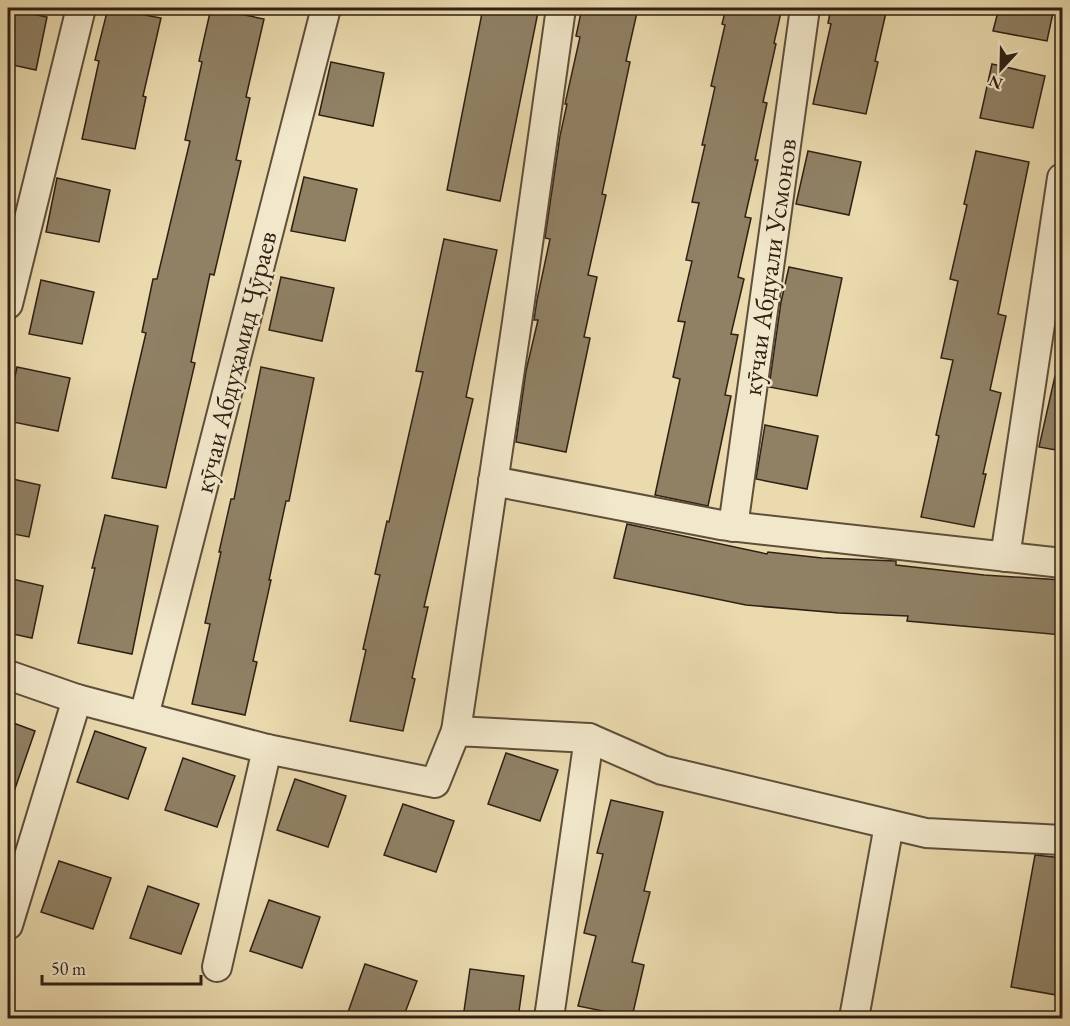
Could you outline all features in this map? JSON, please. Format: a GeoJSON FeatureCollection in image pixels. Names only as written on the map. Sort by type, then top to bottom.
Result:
{"type":"FeatureCollection","features":[{"type":"Feature","properties":{"kind":"street"},"geometry":{"type":"LineString","coordinates":[[8,304],[81,8]]}},
{"type":"Feature","properties":{"kind":"street","name":"кӯчаи Абдуҳамид Ҷӯраев"},"geometry":{"type":"LineString","coordinates":[[144,716],[326,8]]}},
{"type":"Feature","properties":{"kind":"street"},"geometry":{"type":"LineString","coordinates":[[8,675],[77,699],[267,749],[435,783],[456,731],[561,8]]}},
{"type":"Feature","properties":{"kind":"street","name":"кӯчаи Абдуали Усмонов"},"geometry":{"type":"LineString","coordinates":[[733,527],[805,8]]}},
{"type":"Feature","properties":{"kind":"street"},"geometry":{"type":"LineString","coordinates":[[1005,557],[1062,178]]}},
{"type":"Feature","properties":{"kind":"street"},"geometry":{"type":"LineString","coordinates":[[494,481],[733,527],[1062,563]]}},
{"type":"Feature","properties":{"kind":"street"},"geometry":{"type":"LineString","coordinates":[[8,925],[77,699]]}},
{"type":"Feature","properties":{"kind":"street"},"geometry":{"type":"LineString","coordinates":[[456,731],[589,738],[662,770],[926,834],[1062,840]]}},
{"type":"Feature","properties":{"kind":"street"},"geometry":{"type":"LineString","coordinates":[[549,1018],[589,738]]}},
{"type":"Feature","properties":{"kind":"street"},"geometry":{"type":"LineString","coordinates":[[217,967],[267,749]]}},
{"type":"Feature","properties":{"kind":"street"},"geometry":{"type":"LineString","coordinates":[[854,1018],[889,825]]}},
{"type":"Feature","properties":{"kind":"building"},"geometry":{"type":"Polygon","coordinates":[[[108,8],[161,18],[143,96],[146,97],[135,149],[82,139],[99,61],[95,60],[108,8]]]}},
{"type":"Feature","properties":{"kind":"building"},"geometry":{"type":"Polygon","coordinates":[[[211,8],[264,19],[246,97],[250,98],[236,160],[241,161],[214,275],[210,274],[191,362],[195,363],[166,488],[112,478],[146,333],[142,332],[153,279],[157,279],[190,141],[185,140],[211,8]]]}},
{"type":"Feature","properties":{"kind":"building"},"geometry":{"type":"Polygon","coordinates":[[[483,8],[516,8],[538,12],[500,201],[447,190],[483,8]]]}},
{"type":"Feature","properties":{"kind":"building"},"geometry":{"type":"Polygon","coordinates":[[[582,8],[638,8],[626,61],[630,62],[602,194],[606,195],[588,275],[597,277],[584,337],[590,338],[566,452],[516,442],[526,371],[538,320],[534,320],[550,239],[545,238],[567,104],[565,104],[580,37],[576,36],[582,8]]]}},
{"type":"Feature","properties":{"kind":"building"},"geometry":{"type":"Polygon","coordinates":[[[726,8],[782,8],[763,102],[767,103],[755,160],[758,160],[745,217],[751,218],[738,277],[744,279],[731,334],[738,335],[725,395],[731,396],[708,506],[655,495],[680,379],[673,377],[685,322],[678,321],[692,261],[686,260],[699,203],[692,202],[705,145],[702,145],[715,87],[711,86],[725,25],[722,24],[726,8]]]}},
{"type":"Feature","properties":{"kind":"building"},"geometry":{"type":"Polygon","coordinates":[[[831,8],[887,8],[866,114],[813,104],[831,24],[828,23],[831,8]]]}},
{"type":"Feature","properties":{"kind":"building"},"geometry":{"type":"Polygon","coordinates":[[[999,8],[1054,8],[1047,41],[993,31],[999,8]]]}},
{"type":"Feature","properties":{"kind":"building"},"geometry":{"type":"Polygon","coordinates":[[[8,9],[47,17],[36,70],[8,64],[8,9]]]}},
{"type":"Feature","properties":{"kind":"building"},"geometry":{"type":"Polygon","coordinates":[[[331,62],[384,73],[373,126],[319,115],[331,62]]]}},
{"type":"Feature","properties":{"kind":"building"},"geometry":{"type":"Polygon","coordinates":[[[992,64],[1045,76],[1033,128],[980,118],[992,64]]]}},
{"type":"Feature","properties":{"kind":"building"},"geometry":{"type":"Polygon","coordinates":[[[808,151],[861,162],[849,215],[796,204],[808,151]]]}},
{"type":"Feature","properties":{"kind":"building"},"geometry":{"type":"Polygon","coordinates":[[[976,151],[1029,162],[998,314],[1006,316],[990,390],[1001,393],[974,527],[921,517],[953,360],[941,358],[958,281],[950,279],[967,205],[964,204],[976,151]]]}},
{"type":"Feature","properties":{"kind":"building"},"geometry":{"type":"Polygon","coordinates":[[[304,177],[357,189],[345,241],[291,231],[304,177]]]}},
{"type":"Feature","properties":{"kind":"building"},"geometry":{"type":"Polygon","coordinates":[[[57,178],[110,190],[99,242],[46,232],[57,178]]]}},
{"type":"Feature","properties":{"kind":"building"},"geometry":{"type":"Polygon","coordinates":[[[444,239],[497,250],[466,397],[473,399],[424,607],[428,607],[403,731],[350,721],[380,575],[375,574],[423,372],[416,371],[444,239]]]}},
{"type":"Feature","properties":{"kind":"building"},"geometry":{"type":"Polygon","coordinates":[[[789,267],[842,278],[817,396],[769,387],[781,302],[789,267]]]}},
{"type":"Feature","properties":{"kind":"building"},"geometry":{"type":"Polygon","coordinates":[[[281,277],[334,288],[322,341],[269,330],[281,277]]]}},
{"type":"Feature","properties":{"kind":"building"},"geometry":{"type":"Polygon","coordinates":[[[41,280],[94,292],[82,344],[29,334],[41,280]]]}},
{"type":"Feature","properties":{"kind":"building"},"geometry":{"type":"Polygon","coordinates":[[[17,367],[70,378],[58,431],[8,421],[8,408],[17,367]]]}},
{"type":"Feature","properties":{"kind":"building"},"geometry":{"type":"Polygon","coordinates":[[[261,367],[314,378],[289,501],[286,501],[269,580],[271,580],[253,661],[257,662],[245,715],[192,704],[210,624],[205,623],[221,552],[219,552],[231,499],[234,499],[261,367]]]}},
{"type":"Feature","properties":{"kind":"building"},"geometry":{"type":"Polygon","coordinates":[[[1055,376],[1062,376],[1062,451],[1039,447],[1055,376]]]}},
{"type":"Feature","properties":{"kind":"building"},"geometry":{"type":"Polygon","coordinates":[[[765,425],[818,436],[807,489],[756,479],[765,425]]]}},
{"type":"Feature","properties":{"kind":"building"},"geometry":{"type":"Polygon","coordinates":[[[8,478],[40,485],[29,537],[8,533],[8,478]]]}},
{"type":"Feature","properties":{"kind":"building"},"geometry":{"type":"Polygon","coordinates":[[[105,515],[158,526],[132,654],[78,643],[105,515]]]}},
{"type":"Feature","properties":{"kind":"building"},"geometry":{"type":"Polygon","coordinates":[[[627,524],[767,554],[768,552],[822,558],[896,561],[896,565],[984,575],[1062,580],[1062,635],[907,621],[908,616],[746,605],[614,578],[627,524]]]}},
{"type":"Feature","properties":{"kind":"building"},"geometry":{"type":"Polygon","coordinates":[[[8,578],[43,586],[32,638],[8,633],[8,578]]]}},
{"type":"Feature","properties":{"kind":"building"},"geometry":{"type":"Polygon","coordinates":[[[8,721],[35,731],[10,803],[8,803],[8,721]]]}},
{"type":"Feature","properties":{"kind":"building"},"geometry":{"type":"Polygon","coordinates":[[[95,731],[146,748],[128,799],[77,782],[95,731]]]}},
{"type":"Feature","properties":{"kind":"building"},"geometry":{"type":"Polygon","coordinates":[[[506,753],[558,770],[540,821],[488,804],[506,753]]]}},
{"type":"Feature","properties":{"kind":"building"},"geometry":{"type":"Polygon","coordinates":[[[183,758],[235,776],[217,827],[165,810],[183,758]]]}},
{"type":"Feature","properties":{"kind":"building"},"geometry":{"type":"Polygon","coordinates":[[[295,779],[346,796],[328,847],[277,830],[295,779]]]}},
{"type":"Feature","properties":{"kind":"building"},"geometry":{"type":"Polygon","coordinates":[[[611,800],[663,812],[644,891],[650,892],[632,962],[644,965],[632,1017],[578,1006],[596,936],[584,933],[603,854],[597,853],[611,800]]]}},
{"type":"Feature","properties":{"kind":"building"},"geometry":{"type":"Polygon","coordinates":[[[403,804],[454,821],[436,872],[384,855],[403,804]]]}},
{"type":"Feature","properties":{"kind":"building"},"geometry":{"type":"Polygon","coordinates":[[[1035,855],[1062,858],[1062,996],[1011,987],[1035,855]]]}},
{"type":"Feature","properties":{"kind":"building"},"geometry":{"type":"Polygon","coordinates":[[[59,861],[111,878],[93,929],[41,912],[59,861]]]}},
{"type":"Feature","properties":{"kind":"building"},"geometry":{"type":"Polygon","coordinates":[[[148,886],[199,904],[181,954],[130,938],[148,886]]]}},
{"type":"Feature","properties":{"kind":"building"},"geometry":{"type":"Polygon","coordinates":[[[269,900],[320,917],[302,968],[250,951],[269,900]]]}},
{"type":"Feature","properties":{"kind":"building"},"geometry":{"type":"Polygon","coordinates":[[[365,964],[417,981],[403,1018],[357,1018],[347,1015],[365,964]]]}},
{"type":"Feature","properties":{"kind":"building"},"geometry":{"type":"Polygon","coordinates":[[[470,969],[524,976],[518,1018],[463,1018],[470,969]]]}}]}
